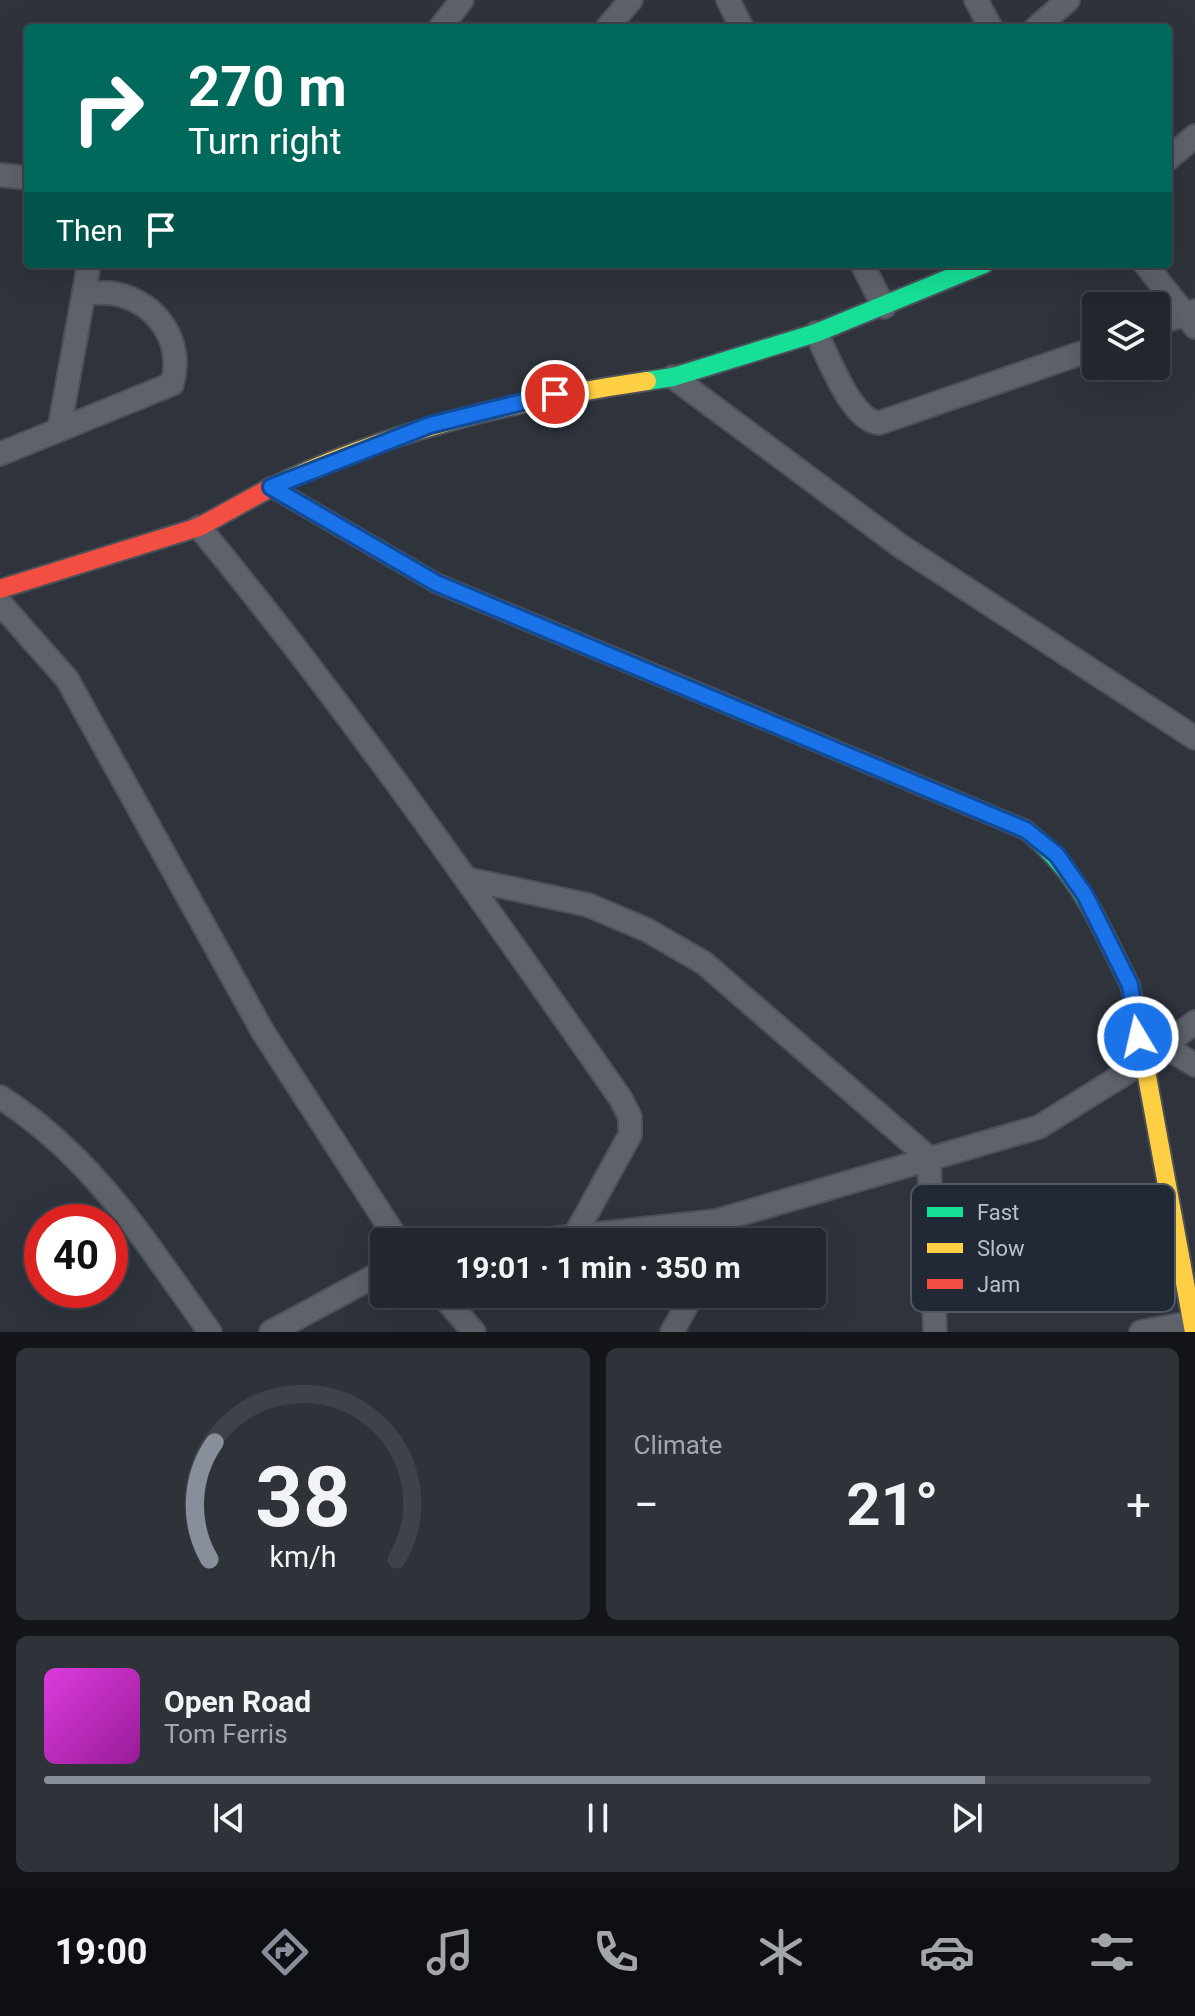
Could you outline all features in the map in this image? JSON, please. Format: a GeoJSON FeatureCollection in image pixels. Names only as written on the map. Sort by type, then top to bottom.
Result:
{"type":"FeatureCollection","features":[{"type":"Feature","properties":{"kind":"street"},"geometry":{"type":"LineString","coordinates":[[443,24],[462,0]]}},
{"type":"Feature","properties":{"kind":"street"},"geometry":{"type":"LineString","coordinates":[[610,24],[631,0]]}},
{"type":"Feature","properties":{"kind":"street"},"geometry":{"type":"LineString","coordinates":[[728,0],[740,24]]}},
{"type":"Feature","properties":{"kind":"street"},"geometry":{"type":"LineString","coordinates":[[976,0],[989,24]]}},
{"type":"Feature","properties":{"kind":"street"},"geometry":{"type":"LineString","coordinates":[[1041,24],[1068,0]]}},
{"type":"Feature","properties":{"kind":"street"},"geometry":{"type":"LineString","coordinates":[[1172,156],[1195,136]]}},
{"type":"Feature","properties":{"kind":"street"},"geometry":{"type":"LineString","coordinates":[[0,175],[24,178]]}},
{"type":"Feature","properties":{"kind":"street"},"geometry":{"type":"LineString","coordinates":[[59,430],[88,268]]}},
{"type":"Feature","properties":{"kind":"street"},"geometry":{"type":"LineString","coordinates":[[864,268],[884,307]]}},
{"type":"Feature","properties":{"kind":"street"},"geometry":{"type":"LineString","coordinates":[[0,589],[199,527],[271,487],[430,425],[555,394],[673,377],[816,333],[975,268]]}},
{"type":"Feature","properties":{"kind":"street"},"geometry":{"type":"LineString","coordinates":[[1148,268],[1191,317],[1170,321]]}},
{"type":"Feature","properties":{"kind":"street"},"geometry":{"type":"LineString","coordinates":[[0,454],[172,384],[179,362],[171,336],[151,311],[118,295],[85,293]]}},
{"type":"Feature","properties":{"kind":"street"},"geometry":{"type":"LineString","coordinates":[[816,333],[857,412],[869,422],[879,423],[1082,353]]}},
{"type":"Feature","properties":{"kind":"street"},"geometry":{"type":"LineString","coordinates":[[673,377],[899,545],[1195,738]]}},
{"type":"Feature","properties":{"kind":"street"},"geometry":{"type":"LineString","coordinates":[[271,487],[436,583],[1026,830],[1057,855],[1085,895],[1130,985],[1166,1184]]}},
{"type":"Feature","properties":{"kind":"street"},"geometry":{"type":"LineString","coordinates":[[199,527],[261,601],[467,879],[630,1117],[630,1135],[579,1228]]}},
{"type":"Feature","properties":{"kind":"street"},"geometry":{"type":"LineString","coordinates":[[0,603],[67,679],[263,1032],[390,1228]]}},
{"type":"Feature","properties":{"kind":"street"},"geometry":{"type":"LineString","coordinates":[[467,879],[588,905],[647,930],[704,963],[929,1158],[930,1184]]}},
{"type":"Feature","properties":{"kind":"street"},"geometry":{"type":"LineString","coordinates":[[646,1228],[716,1221],[1039,1127],[1166,1047],[1195,1022]]}},
{"type":"Feature","properties":{"kind":"street"},"geometry":{"type":"LineString","coordinates":[[1166,1047],[1195,1065]]}},
{"type":"Feature","properties":{"kind":"street"},"geometry":{"type":"LineString","coordinates":[[0,1097],[39,1122],[102,1183],[210,1332]]}},
{"type":"Feature","properties":{"kind":"street"},"geometry":{"type":"LineString","coordinates":[[1141,1332],[1194,1325],[1175,1229]]}},
{"type":"Feature","properties":{"kind":"street"},"geometry":{"type":"LineString","coordinates":[[271,1332],[370,1279]]}},
{"type":"Feature","properties":{"kind":"street"},"geometry":{"type":"LineString","coordinates":[[453,1308],[474,1332]]}},
{"type":"Feature","properties":{"kind":"street"},"geometry":{"type":"LineString","coordinates":[[672,1332],[685,1308]]}},
{"type":"Feature","properties":{"kind":"street"},"geometry":{"type":"LineString","coordinates":[[934,1312],[935,1332]]}},
{"type":"Feature","properties":{"kind":"traffic: fast"},"geometry":{"type":"LineString","coordinates":[[647,381],[673,377],[816,333],[974,268]]}},
{"type":"Feature","properties":{"kind":"traffic: fast"},"geometry":{"type":"LineString","coordinates":[[676,683],[1026,830],[1061,864],[1087,901],[1130,985],[1133,1000]]}},
{"type":"Feature","properties":{"kind":"traffic: slow"},"geometry":{"type":"LineString","coordinates":[[268,489],[359,450],[453,420],[550,398],[647,381]]}},
{"type":"Feature","properties":{"kind":"traffic: slow"},"geometry":{"type":"LineString","coordinates":[[271,487],[436,583],[508,613]]}},
{"type":"Feature","properties":{"kind":"traffic: slow"},"geometry":{"type":"LineString","coordinates":[[1133,1000],[1167,1184]]}},
{"type":"Feature","properties":{"kind":"traffic: slow"},"geometry":{"type":"LineString","coordinates":[[1175,1229],[1194,1332]]}},
{"type":"Feature","properties":{"kind":"traffic: jam"},"geometry":{"type":"LineString","coordinates":[[0,589],[199,527],[268,489]]}},
{"type":"Feature","properties":{"kind":"traffic: jam"},"geometry":{"type":"LineString","coordinates":[[508,613],[676,683]]}},
{"type":"Feature","properties":{"kind":"route"},"geometry":{"type":"LineString","coordinates":[[555,394],[430,425],[271,487],[436,583],[1026,830],[1057,855],[1085,895],[1130,985],[1138,1037]]}}]}
